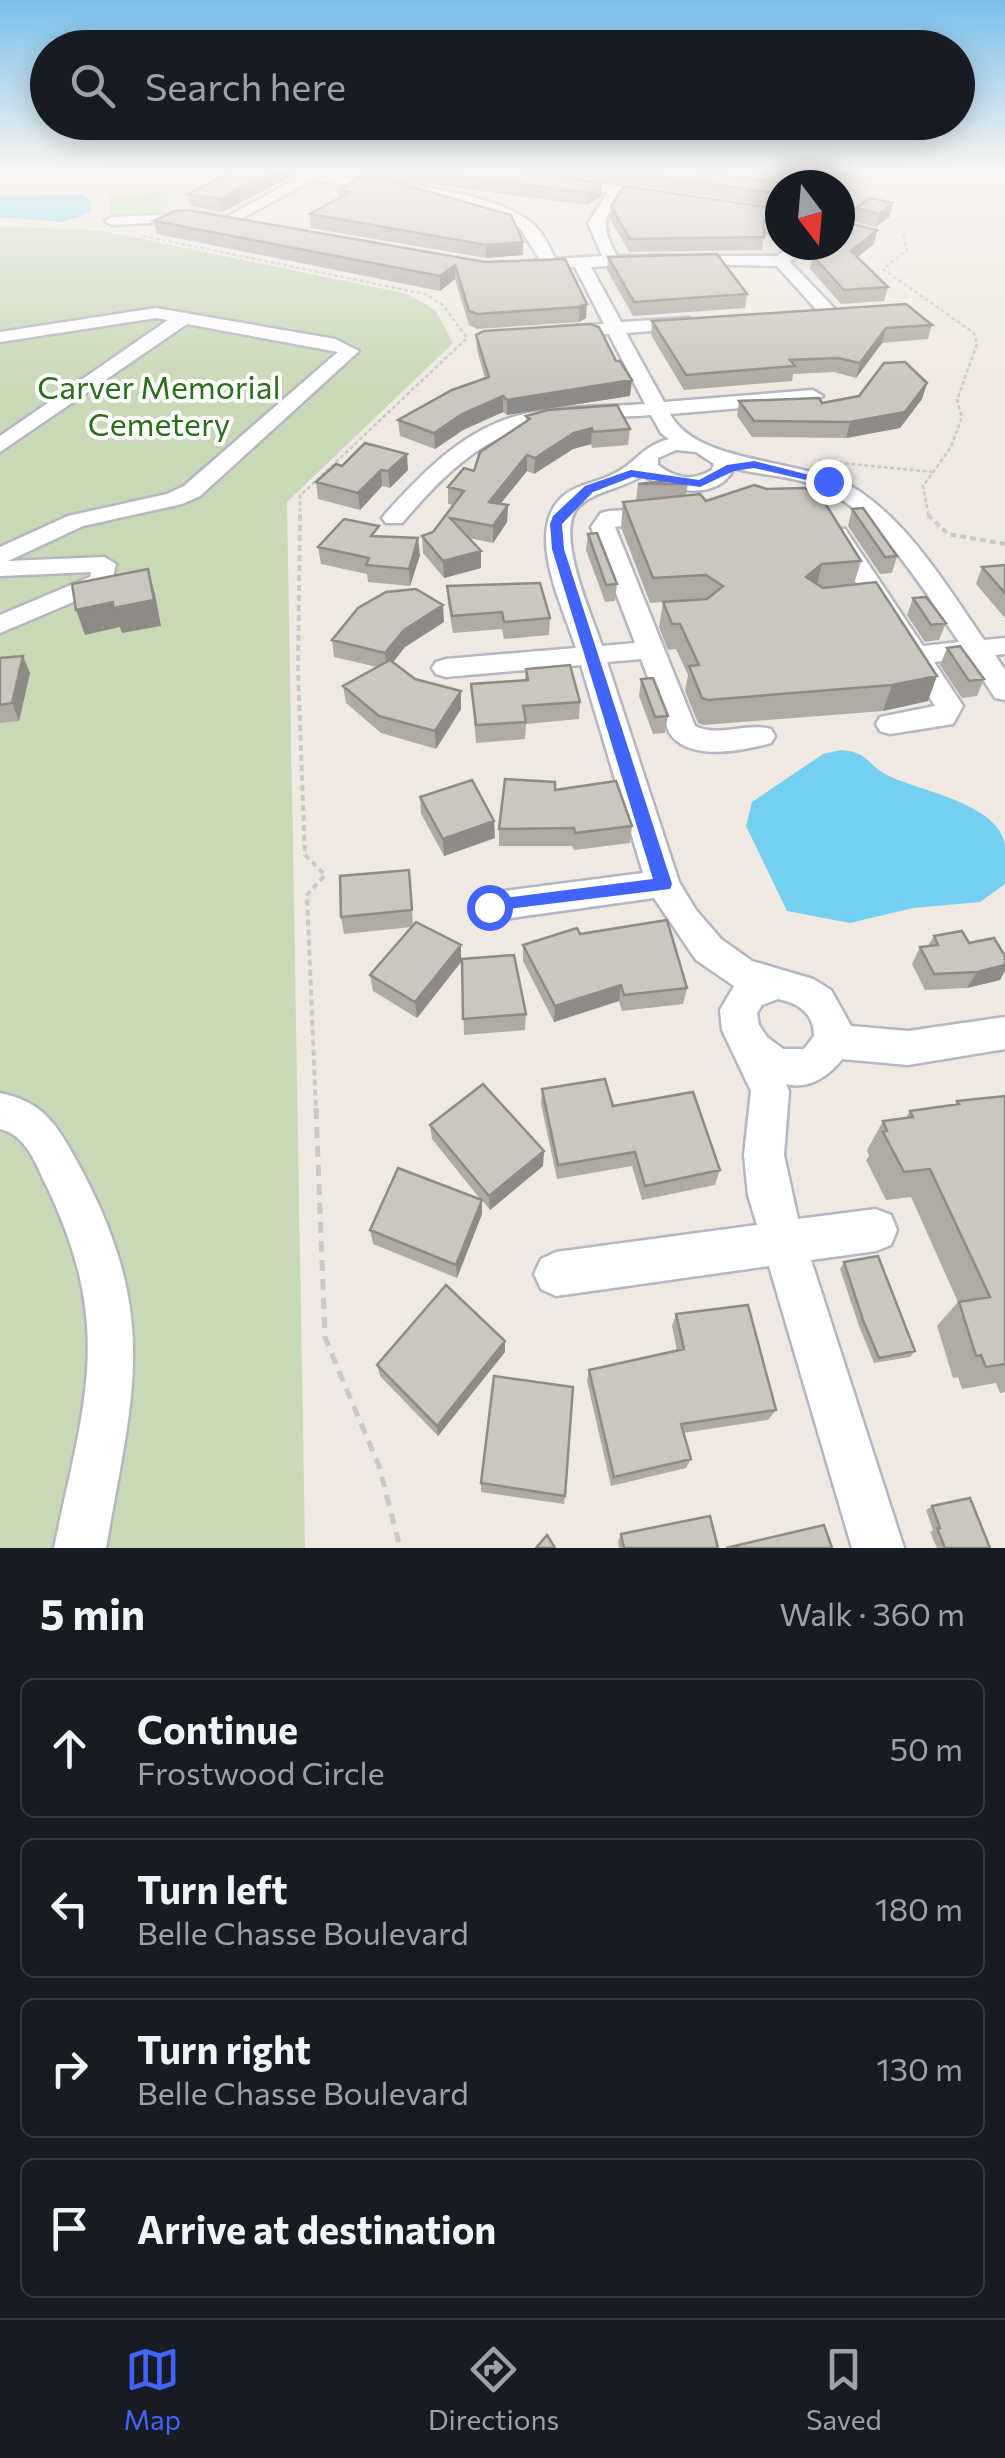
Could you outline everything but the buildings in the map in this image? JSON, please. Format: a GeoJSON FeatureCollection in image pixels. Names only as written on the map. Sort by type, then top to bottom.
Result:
{"type":"FeatureCollection","features":[{"type":"Feature","properties":{"kind":"street"},"geometry":{"type":"LineString","coordinates":[[539,241],[550,264]]}},
{"type":"Feature","properties":{"kind":"street"},"geometry":{"type":"LineString","coordinates":[[602,241],[612,260]]}},
{"type":"Feature","properties":{"kind":"street"},"geometry":{"type":"LineString","coordinates":[[518,266],[708,258],[781,261],[829,313]]}},
{"type":"Feature","properties":{"kind":"street"},"geometry":{"type":"LineString","coordinates":[[581,262],[655,407],[653,457],[672,482],[700,484],[715,479],[729,464]]}},
{"type":"Feature","properties":{"kind":"street"},"geometry":{"type":"LineString","coordinates":[[0,337],[156,313],[335,344],[350,352],[192,491],[174,499],[76,521],[0,556]]}},
{"type":"Feature","properties":{"kind":"street"},"geometry":{"type":"LineString","coordinates":[[0,446],[186,316]]}},
{"type":"Feature","properties":{"kind":"street"},"geometry":{"type":"LineString","coordinates":[[540,333],[712,322]]}},
{"type":"Feature","properties":{"kind":"street"},"geometry":{"type":"LineString","coordinates":[[394,518],[434,473],[469,445],[506,427],[550,416],[812,396]]}},
{"type":"Feature","properties":{"kind":"street"},"geometry":{"type":"LineString","coordinates":[[1005,691],[870,509],[828,481],[772,467],[729,464],[691,445],[653,457],[580,494],[560,516],[556,534],[664,884],[688,926],[720,962],[734,989],[744,1033],[803,1066],[1005,1033]]}},
{"type":"Feature","properties":{"kind":"street"},"geometry":{"type":"LineString","coordinates":[[800,500],[816,504],[828,518],[950,706],[943,717],[890,724]]}},
{"type":"Feature","properties":{"kind":"street"},"geometry":{"type":"LineString","coordinates":[[828,518],[870,509]]}},
{"type":"Feature","properties":{"kind":"street"},"geometry":{"type":"LineString","coordinates":[[691,510],[609,518],[603,527],[683,732],[702,742],[761,736]]}},
{"type":"Feature","properties":{"kind":"street"},"geometry":{"type":"LineString","coordinates":[[556,534],[608,538]]}},
{"type":"Feature","properties":{"kind":"street"},"geometry":{"type":"LineString","coordinates":[[0,569],[104,564],[102,580],[0,625]]}},
{"type":"Feature","properties":{"kind":"street"},"geometry":{"type":"LineString","coordinates":[[847,598],[877,595]]}},
{"type":"Feature","properties":{"kind":"street"},"geometry":{"type":"LineString","coordinates":[[638,618],[670,615]]}},
{"type":"Feature","properties":{"kind":"street"},"geometry":{"type":"LineString","coordinates":[[916,655],[1005,646]]}},
{"type":"Feature","properties":{"kind":"street"},"geometry":{"type":"LineString","coordinates":[[446,668],[651,650]]}},
{"type":"Feature","properties":{"kind":"street"},"geometry":{"type":"LineString","coordinates":[[489,907],[664,884]]}},
{"type":"Feature","properties":{"kind":"street"},"geometry":{"type":"LineString","coordinates":[[720,962],[743,977],[808,992],[820,1002],[834,1028],[803,1066],[764,1155],[769,1195],[782,1240],[878,1548]]}},
{"type":"Feature","properties":{"kind":"street"},"geometry":{"type":"LineString","coordinates":[[744,1033],[745,997],[765,985],[778,984]]}},
{"type":"Feature","properties":{"kind":"street"},"geometry":{"type":"LineString","coordinates":[[0,1110],[20,1114],[38,1127],[81,1211],[112,1314],[112,1364],[80,1548]]}},
{"type":"Feature","properties":{"kind":"street"},"geometry":{"type":"LineString","coordinates":[[556,1274],[876,1230]]}},
{"type":"Feature","properties":{"kind":"path"},"geometry":{"type":"LineString","coordinates":[[168,241],[425,294],[443,305],[467,338],[300,496],[298,670],[305,854],[326,875],[307,895],[325,1338],[379,1466],[400,1548]]}},
{"type":"Feature","properties":{"kind":"path"},"geometry":{"type":"LineString","coordinates":[[904,241],[907,250],[886,262],[883,269],[974,334],[977,344],[958,400],[962,416],[951,447],[923,486],[926,516],[960,541],[1005,544]]}},
{"type":"Feature","properties":{"kind":"path"},"geometry":{"type":"LineString","coordinates":[[772,467],[799,460],[856,462],[934,472]]}},
{"type":"Feature","properties":{"kind":"green space","name":"Carver Memorial Cemetery"},"geometry":{"type":"Polygon","coordinates":[[[0,241],[153,241],[408,294],[436,311],[453,343],[287,502],[305,1548],[0,1548],[0,241]]]}},
{"type":"Feature","properties":{"kind":"water"},"geometry":{"type":"Polygon","coordinates":[[[841,750],[857,753],[887,775],[955,800],[988,819],[1005,845],[1005,884],[980,902],[913,908],[850,923],[787,911],[746,826],[752,802],[823,754],[841,750]]]}},
{"type":"Feature","properties":{"kind":"route"},"geometry":{"type":"LineString","coordinates":[[489,907],[664,884],[558,549],[556,524],[569,504],[589,489],[631,474],[700,484],[731,468],[754,464],[828,481]]}}]}
